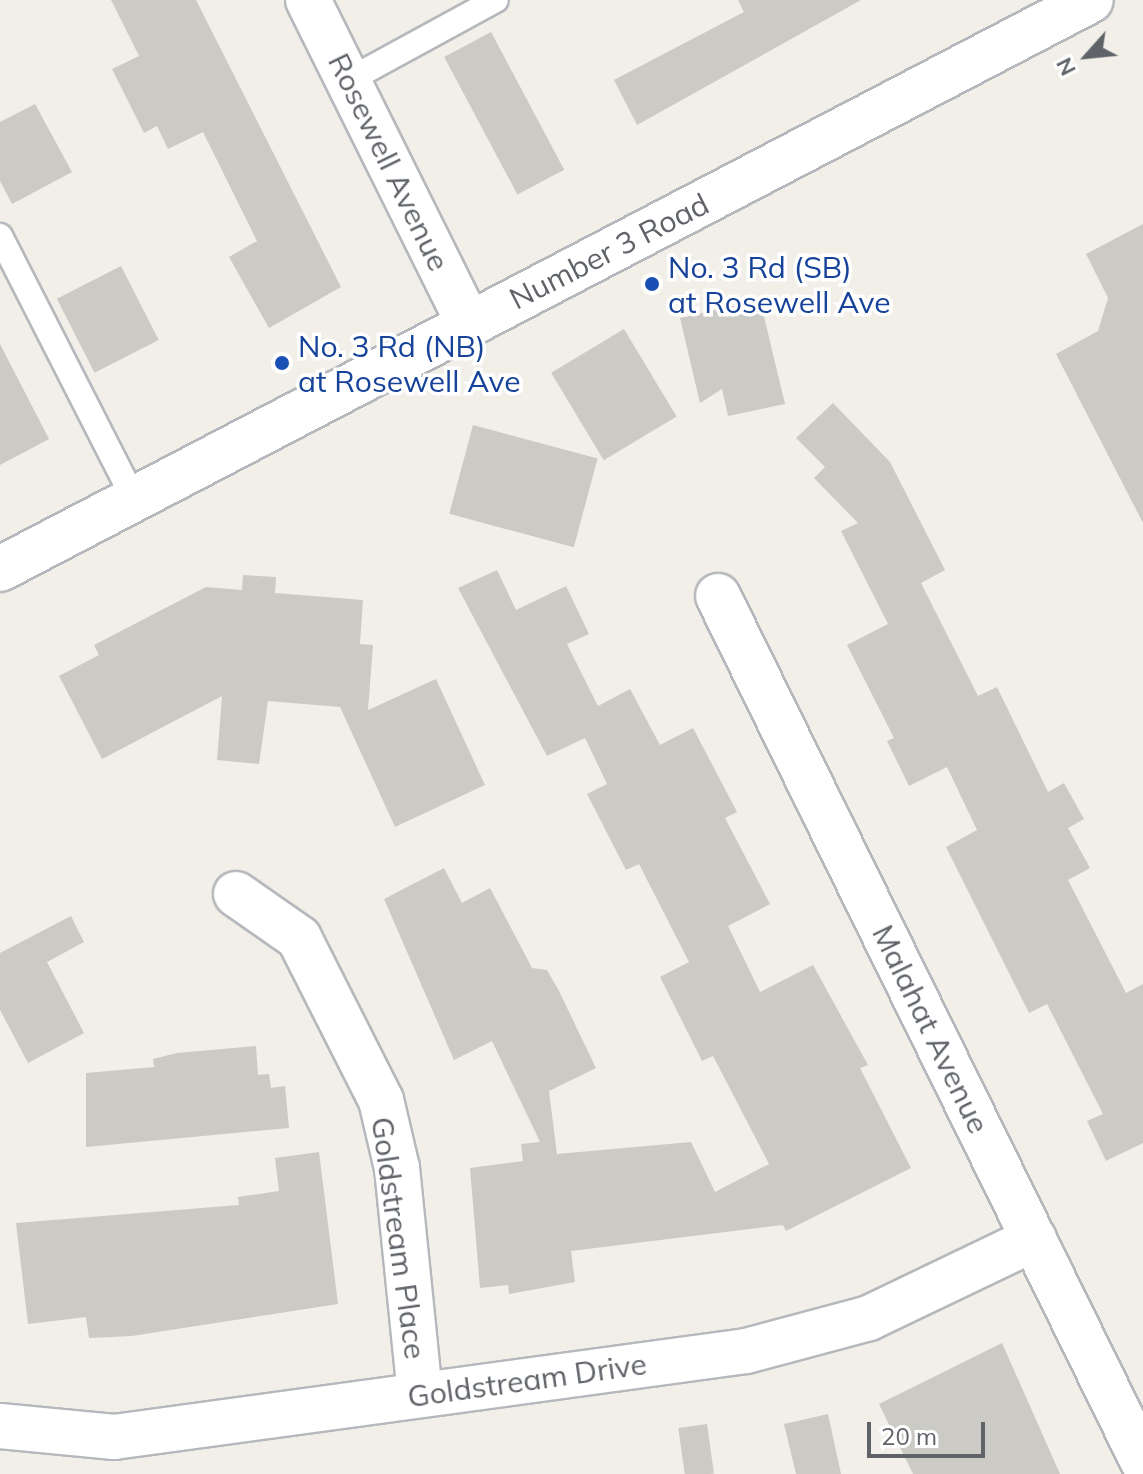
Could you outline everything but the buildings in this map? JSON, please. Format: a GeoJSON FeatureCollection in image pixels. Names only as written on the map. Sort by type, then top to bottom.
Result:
{"type":"FeatureCollection","features":[{"type":"Feature","properties":{"kind":"street","name":"Rosewell Avenue"},"geometry":{"type":"LineString","coordinates":[[308,0],[469,324]]}},
{"type":"Feature","properties":{"kind":"street","name":"Number 3 Road"},"geometry":{"type":"LineString","coordinates":[[0,569],[1091,0]]}},
{"type":"Feature","properties":{"kind":"street","name":"Malahat Avenue"},"geometry":{"type":"LineString","coordinates":[[718,596],[1143,1462]]}},
{"type":"Feature","properties":{"kind":"street","name":"Goldstream Place"},"geometry":{"type":"LineString","coordinates":[[236,894],[299,938],[381,1100],[397,1168],[420,1394]]}},
{"type":"Feature","properties":{"kind":"street","name":"Goldstream Drive"},"geometry":{"type":"LineString","coordinates":[[0,1426],[114,1437],[746,1351],[815,1334],[922,1297],[1034,1239]]}},
{"type":"Feature","properties":{"kind":"lane"},"geometry":{"type":"LineString","coordinates":[[349,80],[496,0]]}},
{"type":"Feature","properties":{"kind":"lane"},"geometry":{"type":"LineString","coordinates":[[0,236],[134,499]]}},
{"type":"Feature","properties":{"kind":"place","name":"No. 3 Rd (SB) at Rosewell Ave"},"geometry":{"type":"Point","coordinates":[652,284]}},
{"type":"Feature","properties":{"kind":"place","name":"No. 3 Rd (NB) at Rosewell Ave"},"geometry":{"type":"Point","coordinates":[282,363]}}]}
